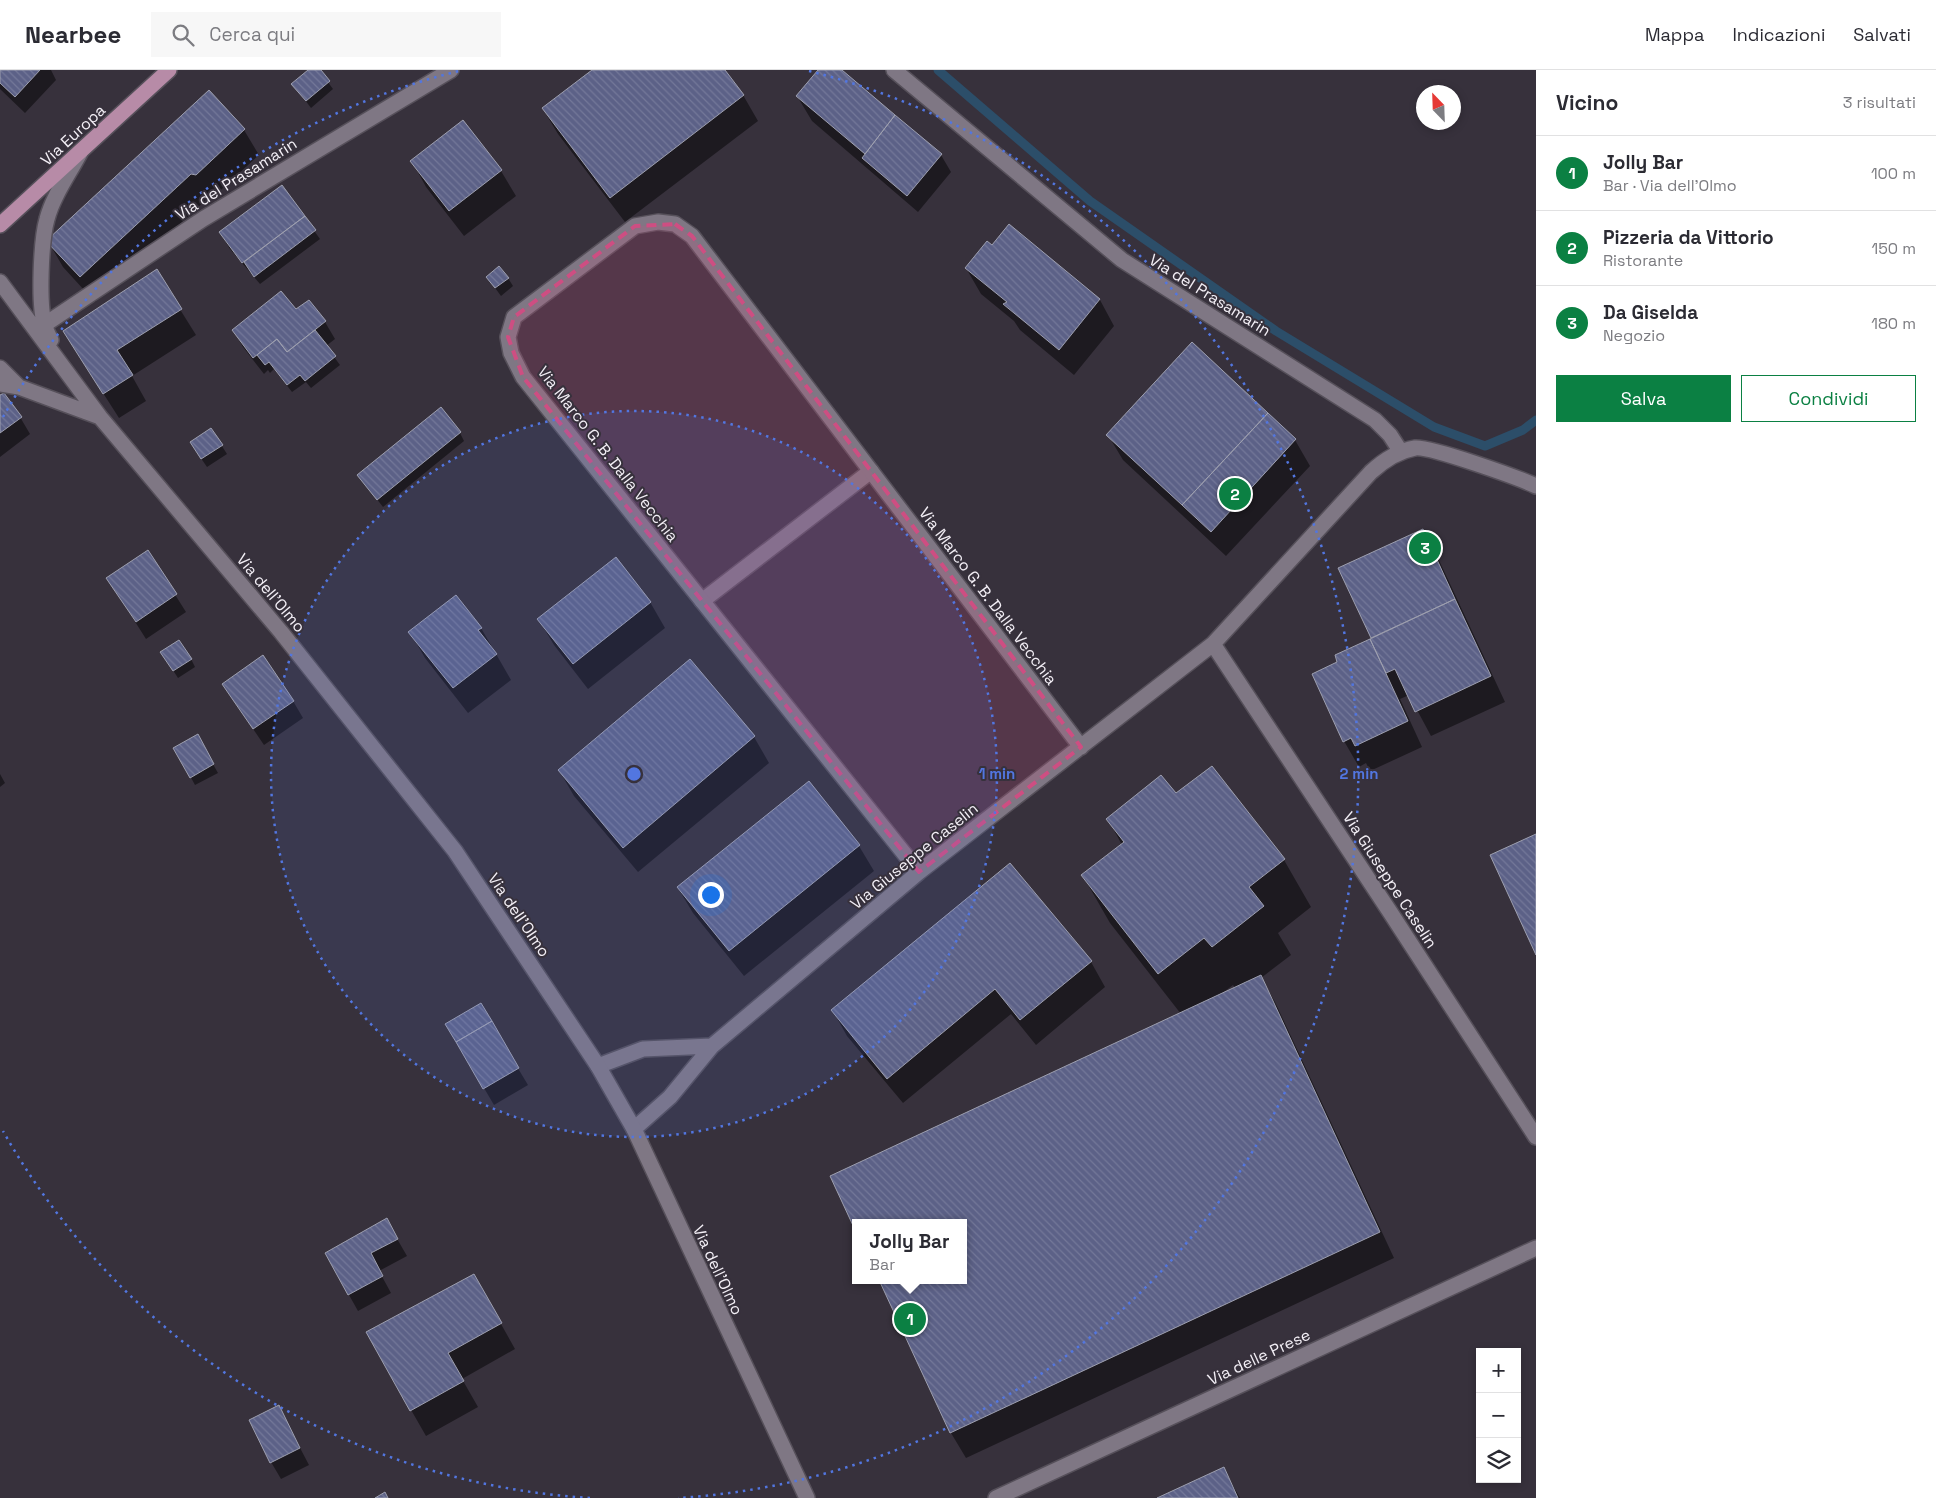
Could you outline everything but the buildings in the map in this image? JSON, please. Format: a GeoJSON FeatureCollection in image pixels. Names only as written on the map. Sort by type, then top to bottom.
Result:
{"type":"FeatureCollection","features":[{"type":"Feature","properties":{"kind":"main road","name":"Via Europa"},"geometry":{"type":"LineString","coordinates":[[0,225],[169,70]]}},
{"type":"Feature","properties":{"kind":"street","name":"Via del Prasamarin"},"geometry":{"type":"LineString","coordinates":[[44,325],[203,219],[451,70]]}},
{"type":"Feature","properties":{"kind":"street","name":"Via del Prasamarin"},"geometry":{"type":"LineString","coordinates":[[894,70],[1122,260],[1375,420],[1390,435],[1401,452]]}},
{"type":"Feature","properties":{"kind":"street","name":"Via dell'Olmo"},"geometry":{"type":"LineString","coordinates":[[62,364],[44,325],[42,249],[47,218],[57,195],[82,150]]}},
{"type":"Feature","properties":{"kind":"street","name":"Via Marco G. B. Dalla Vecchia"},"geometry":{"type":"LineString","coordinates":[[919,872],[523,377],[511,353],[508,337],[514,317],[635,226],[658,222],[675,224],[692,236],[1081,747]]}},
{"type":"Feature","properties":{"kind":"street","name":"Via dell'Olmo"},"geometry":{"type":"LineString","coordinates":[[0,282],[100,418],[281,632],[455,851],[598,1066],[634,1129],[807,1498]]}},
{"type":"Feature","properties":{"kind":"street","name":"Via dell'Olmo"},"geometry":{"type":"LineString","coordinates":[[0,368],[19,387]]}},
{"type":"Feature","properties":{"kind":"street","name":"Via dell'Olmo"},"geometry":{"type":"LineString","coordinates":[[0,384],[19,387],[100,418]]}},
{"type":"Feature","properties":{"kind":"street"},"geometry":{"type":"LineString","coordinates":[[1401,452],[1416,448],[1440,453],[1536,486]]}},
{"type":"Feature","properties":{"kind":"street","name":"Via Giuseppe Caselin"},"geometry":{"type":"LineString","coordinates":[[634,1129],[670,1097],[712,1046],[919,872],[1213,644],[1371,472],[1385,460],[1401,452]]}},
{"type":"Feature","properties":{"kind":"street"},"geometry":{"type":"LineString","coordinates":[[702,601],[871,471]]}},
{"type":"Feature","properties":{"kind":"street","name":"Via Giuseppe Caselin"},"geometry":{"type":"LineString","coordinates":[[1213,644],[1536,1137]]}},
{"type":"Feature","properties":{"kind":"street"},"geometry":{"type":"LineString","coordinates":[[598,1066],[643,1049],[712,1046]]}},
{"type":"Feature","properties":{"kind":"street","name":"Via delle Prese"},"geometry":{"type":"LineString","coordinates":[[996,1498],[1536,1248]]}},
{"type":"Feature","properties":{"kind":"highlighted area"},"geometry":{"type":"Polygon","coordinates":[[[675,224],[692,236],[1081,747],[919,872],[523,377],[508,337],[514,317],[635,226],[675,224]]]}},
{"type":"Feature","properties":{"kind":"waterway"},"geometry":{"type":"LineString","coordinates":[[938,70],[1090,201],[1276,331],[1434,427],[1485,446],[1523,430],[1536,420]]}},
{"type":"Feature","properties":{"kind":"place","name":"Pizzeria da Vittorio"},"geometry":{"type":"Point","coordinates":[1235,494]}},
{"type":"Feature","properties":{"kind":"place","name":"Da Giselda"},"geometry":{"type":"Point","coordinates":[1425,548]}},
{"type":"Feature","properties":{"kind":"place","name":"Jolly Bar"},"geometry":{"type":"Point","coordinates":[910,1319]}}]}
